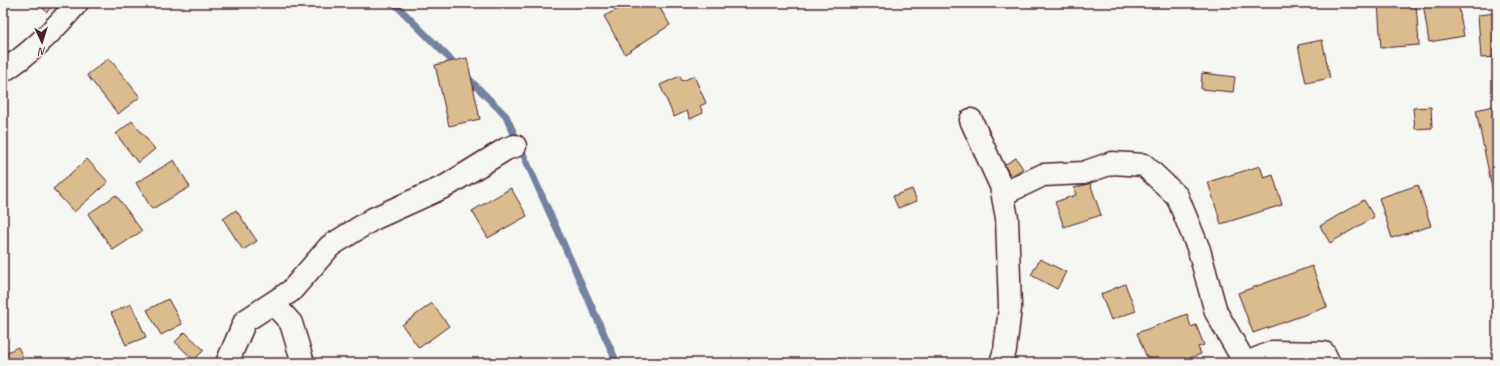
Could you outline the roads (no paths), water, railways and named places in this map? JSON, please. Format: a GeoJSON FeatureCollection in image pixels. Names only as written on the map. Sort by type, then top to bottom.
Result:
{"type":"FeatureCollection","features":[{"type":"Feature","properties":{"kind":"street"},"geometry":{"type":"LineString","coordinates":[[3,71],[15,64],[48,36],[77,3]]}},
{"type":"Feature","properties":{"kind":"street"},"geometry":{"type":"LineString","coordinates":[[971,120],[1001,186],[1007,218],[1010,308],[1005,350],[1001,363]]}},
{"type":"Feature","properties":{"kind":"street"},"geometry":{"type":"LineString","coordinates":[[227,363],[246,321],[291,291],[330,246],[347,234],[401,205],[446,186],[506,149],[515,146]]}},
{"type":"Feature","properties":{"kind":"street"},"geometry":{"type":"LineString","coordinates":[[1003,194],[1043,175],[1083,173],[1112,163],[1144,165],[1177,196],[1199,250],[1216,312],[1246,363],[1273,352],[1324,353],[1329,363]]}},
{"type":"Feature","properties":{"kind":"street"},"geometry":{"type":"LineString","coordinates":[[273,303],[291,323],[303,363]]}},
{"type":"Feature","properties":{"kind":"waterway"},"geometry":{"type":"LineString","coordinates":[[394,3],[459,68]]}},
{"type":"Feature","properties":{"kind":"waterway"},"geometry":{"type":"LineString","coordinates":[[466,76],[506,116],[617,363]]}}]}
